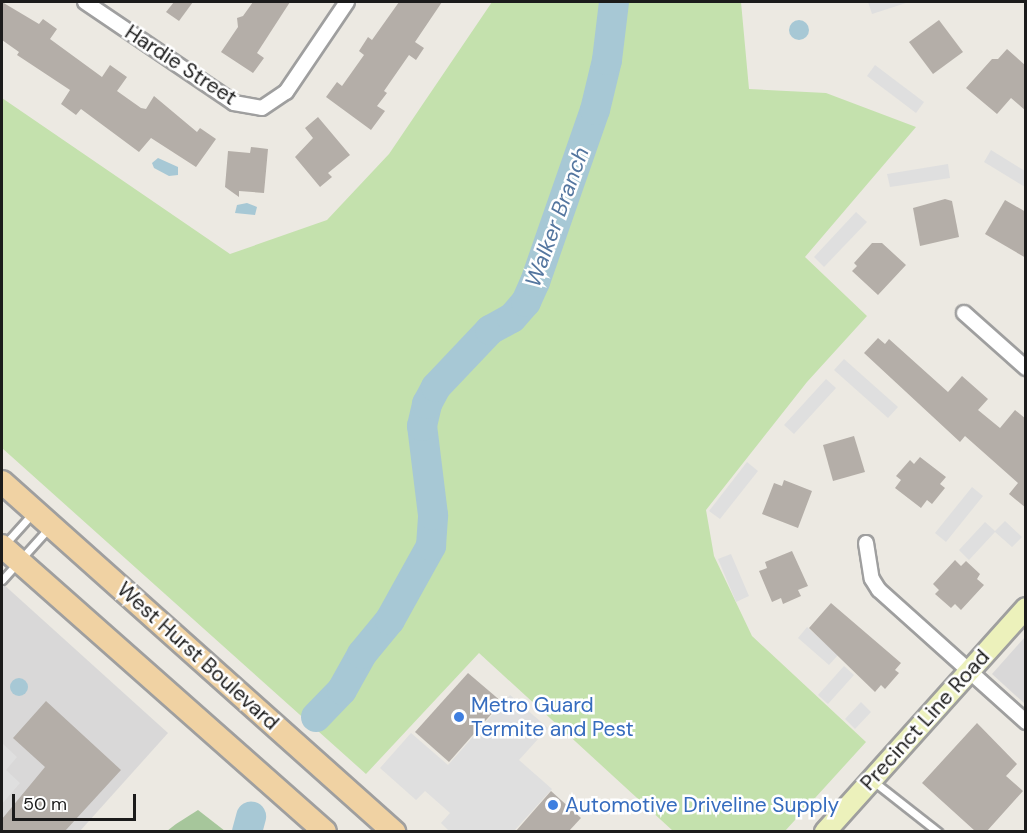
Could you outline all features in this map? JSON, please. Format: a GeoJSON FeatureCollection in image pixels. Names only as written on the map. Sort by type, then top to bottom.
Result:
{"type":"FeatureCollection","features":[{"type":"Feature","properties":{"kind":"main road","name":"West Hurst Boulevard"},"geometry":{"type":"LineString","coordinates":[[2,482],[394,831]]}},
{"type":"Feature","properties":{"kind":"main road"},"geometry":{"type":"LineString","coordinates":[[6,551],[325,831]]}},
{"type":"Feature","properties":{"kind":"main road","name":"Precinct Line Road"},"geometry":{"type":"LineString","coordinates":[[825,831],[1026,608]]}},
{"type":"Feature","properties":{"kind":"street","name":"Hardie Street"},"geometry":{"type":"LineString","coordinates":[[85,2],[234,103],[262,108],[286,92],[347,2]]}},
{"type":"Feature","properties":{"kind":"street"},"geometry":{"type":"LineString","coordinates":[[964,313],[1026,368]]}},
{"type":"Feature","properties":{"kind":"street"},"geometry":{"type":"LineString","coordinates":[[866,543],[872,579],[879,590],[1026,723]]}},
{"type":"Feature","properties":{"kind":"lane"},"geometry":{"type":"LineString","coordinates":[[6,551],[43,518]]}},
{"type":"Feature","properties":{"kind":"lane"},"geometry":{"type":"LineString","coordinates":[[2,580],[6,551],[43,518]]}},
{"type":"Feature","properties":{"kind":"lane"},"geometry":{"type":"LineString","coordinates":[[871,780],[938,831]]}},
{"type":"Feature","properties":{"kind":"shaded area"},"geometry":{"type":"Polygon","coordinates":[[[868,2],[909,2],[872,14],[868,2]]]}},
{"type":"Feature","properties":{"kind":"shaded area"},"geometry":{"type":"Polygon","coordinates":[[[875,65],[924,102],[916,113],[867,76],[875,65]]]}},
{"type":"Feature","properties":{"kind":"shaded area"},"geometry":{"type":"Polygon","coordinates":[[[991,150],[1025,171],[1025,187],[984,162],[991,150]]]}},
{"type":"Feature","properties":{"kind":"shaded area"},"geometry":{"type":"Polygon","coordinates":[[[948,164],[950,178],[890,187],[887,174],[948,164]]]}},
{"type":"Feature","properties":{"kind":"shaded area"},"geometry":{"type":"Polygon","coordinates":[[[856,212],[867,222],[824,267],[814,257],[856,212]]]}},
{"type":"Feature","properties":{"kind":"shaded area"},"geometry":{"type":"Polygon","coordinates":[[[844,359],[898,407],[888,418],[834,370],[844,359]]]}},
{"type":"Feature","properties":{"kind":"shaded area"},"geometry":{"type":"Polygon","coordinates":[[[826,379],[836,388],[794,434],[784,425],[826,379]]]}},
{"type":"Feature","properties":{"kind":"shaded area"},"geometry":{"type":"Polygon","coordinates":[[[747,462],[758,471],[720,519],[709,511],[747,462]]]}},
{"type":"Feature","properties":{"kind":"shaded area"},"geometry":{"type":"Polygon","coordinates":[[[972,487],[983,496],[946,542],[935,533],[972,487]]]}},
{"type":"Feature","properties":{"kind":"shaded area"},"geometry":{"type":"Polygon","coordinates":[[[1005,521],[1022,537],[1012,547],[995,532],[969,560],[959,550],[985,522],[995,531],[1005,521]]]}},
{"type":"Feature","properties":{"kind":"shaded area"},"geometry":{"type":"Polygon","coordinates":[[[731,554],[749,596],[736,602],[718,559],[731,554]]]}},
{"type":"Feature","properties":{"kind":"shaded area"},"geometry":{"type":"Polygon","coordinates":[[[2,583],[168,733],[80,831],[2,831],[2,583]]]}},
{"type":"Feature","properties":{"kind":"shaded area"},"geometry":{"type":"Polygon","coordinates":[[[807,627],[838,655],[829,665],[798,638],[807,627]]]}},
{"type":"Feature","properties":{"kind":"shaded area"},"geometry":{"type":"Polygon","coordinates":[[[1025,637],[1025,704],[992,674],[1025,637]]]}},
{"type":"Feature","properties":{"kind":"shaded area"},"geometry":{"type":"Polygon","coordinates":[[[844,666],[854,675],[828,704],[818,695],[844,666]]]}},
{"type":"Feature","properties":{"kind":"shaded area"},"geometry":{"type":"Polygon","coordinates":[[[510,695],[548,728],[519,760],[552,789],[514,831],[449,831],[441,823],[450,813],[425,791],[416,800],[380,768],[411,733],[448,765],[510,695]]]}},
{"type":"Feature","properties":{"kind":"shaded area"},"geometry":{"type":"Polygon","coordinates":[[[861,702],[871,712],[855,729],[845,719],[861,702]]]}},
{"type":"Feature","properties":{"kind":"shaded area"},"geometry":{"type":"Polygon","coordinates":[[[2,743],[17,757],[6,770],[20,783],[2,804],[2,743]]]}},
{"type":"Feature","properties":{"kind":"green space"},"geometry":{"type":"Polygon","coordinates":[[[492,2],[741,2],[749,89],[826,93],[916,127],[805,257],[867,316],[807,382],[706,510],[714,556],[752,636],[866,742],[785,831],[673,831],[479,653],[366,774],[2,448],[2,98],[230,254],[327,220],[389,154],[492,2]]]}},
{"type":"Feature","properties":{"kind":"green space"},"geometry":{"type":"Polygon","coordinates":[[[198,810],[225,831],[167,831],[176,824],[198,810]]]}},
{"type":"Feature","properties":{"kind":"water"},"geometry":{"type":"Polygon","coordinates":[[[799,20],[806,23],[809,30],[806,37],[799,40],[792,37],[789,30],[792,23],[799,20]]]}},
{"type":"Feature","properties":{"kind":"water"},"geometry":{"type":"Polygon","coordinates":[[[158,158],[178,167],[178,175],[169,176],[154,168],[152,163],[158,158]]]}},
{"type":"Feature","properties":{"kind":"water"},"geometry":{"type":"Polygon","coordinates":[[[247,203],[257,207],[255,215],[235,213],[237,205],[247,203]]]}},
{"type":"Feature","properties":{"kind":"water"},"geometry":{"type":"Polygon","coordinates":[[[19,678],[25,681],[28,687],[25,693],[19,696],[13,693],[10,687],[13,681],[19,678]]]}},
{"type":"Feature","properties":{"kind":"building"},"geometry":{"type":"Polygon","coordinates":[[[2,2],[39,24],[43,19],[57,29],[50,39],[102,77],[110,65],[127,77],[117,91],[141,108],[146,109],[154,96],[197,132],[200,128],[216,139],[196,167],[151,138],[139,152],[81,109],[76,115],[61,104],[70,90],[17,55],[19,52],[2,40],[2,2]]]}},
{"type":"Feature","properties":{"kind":"building"},"geometry":{"type":"Polygon","coordinates":[[[174,2],[193,2],[179,21],[166,12],[174,2]]]}},
{"type":"Feature","properties":{"kind":"building"},"geometry":{"type":"Polygon","coordinates":[[[253,2],[290,2],[257,53],[264,58],[253,73],[221,52],[238,27],[237,18],[243,16],[253,2]]]}},
{"type":"Feature","properties":{"kind":"building"},"geometry":{"type":"Polygon","coordinates":[[[399,2],[442,2],[415,42],[424,48],[416,60],[409,55],[384,91],[387,93],[377,106],[385,111],[371,130],[326,97],[337,82],[342,86],[364,55],[359,51],[368,37],[372,40],[399,2]]]}},
{"type":"Feature","properties":{"kind":"building"},"geometry":{"type":"Polygon","coordinates":[[[939,20],[963,52],[933,74],[909,42],[939,20]]]}},
{"type":"Feature","properties":{"kind":"building"},"geometry":{"type":"Polygon","coordinates":[[[1007,49],[1026,66],[1026,111],[1011,98],[997,114],[966,88],[992,59],[998,59],[1007,49]]]}},
{"type":"Feature","properties":{"kind":"building"},"geometry":{"type":"Polygon","coordinates":[[[318,117],[350,155],[328,173],[332,177],[320,187],[295,157],[313,138],[305,128],[318,117]]]}},
{"type":"Feature","properties":{"kind":"building"},"geometry":{"type":"Polygon","coordinates":[[[251,147],[268,149],[264,193],[239,191],[239,197],[225,187],[228,151],[250,153],[251,147]]]}},
{"type":"Feature","properties":{"kind":"building"},"geometry":{"type":"Polygon","coordinates":[[[945,199],[952,201],[959,237],[920,246],[913,208],[945,199]]]}},
{"type":"Feature","properties":{"kind":"building"},"geometry":{"type":"Polygon","coordinates":[[[1005,200],[1026,212],[1026,258],[985,234],[1005,200]]]}},
{"type":"Feature","properties":{"kind":"building"},"geometry":{"type":"Polygon","coordinates":[[[872,243],[882,243],[906,265],[878,295],[852,271],[857,266],[854,263],[872,243]]]}},
{"type":"Feature","properties":{"kind":"building"},"geometry":{"type":"Polygon","coordinates":[[[878,338],[885,344],[889,339],[948,392],[962,376],[988,399],[978,410],[1000,428],[1015,410],[1026,419],[1026,508],[1009,494],[1018,483],[965,436],[960,442],[864,353],[878,338]]]}},
{"type":"Feature","properties":{"kind":"building"},"geometry":{"type":"Polygon","coordinates":[[[854,436],[865,472],[833,481],[823,445],[854,436]]]}},
{"type":"Feature","properties":{"kind":"building"},"geometry":{"type":"Polygon","coordinates":[[[920,457],[946,477],[940,484],[945,488],[932,504],[927,500],[921,508],[895,488],[901,480],[896,476],[910,460],[914,464],[920,457]]]}},
{"type":"Feature","properties":{"kind":"building"},"geometry":{"type":"Polygon","coordinates":[[[784,480],[812,491],[798,528],[762,514],[774,483],[782,486],[784,480]]]}},
{"type":"Feature","properties":{"kind":"building"},"geometry":{"type":"Polygon","coordinates":[[[792,551],[808,586],[798,590],[801,596],[783,604],[781,598],[772,602],[759,571],[767,568],[765,562],[792,551]]]}},
{"type":"Feature","properties":{"kind":"building"},"geometry":{"type":"Polygon","coordinates":[[[955,560],[961,566],[966,561],[980,574],[977,579],[984,585],[961,610],[955,604],[951,608],[935,594],[939,590],[933,584],[955,560]]]}},
{"type":"Feature","properties":{"kind":"building"},"geometry":{"type":"Polygon","coordinates":[[[831,603],[901,663],[895,670],[899,673],[885,689],[881,685],[875,692],[809,628],[831,603]]]}},
{"type":"Feature","properties":{"kind":"building","name":"Metro Guard Termite and Pest"},"geometry":{"type":"Polygon","coordinates":[[[468,673],[502,702],[449,762],[415,732],[468,673]]]}},
{"type":"Feature","properties":{"kind":"building"},"geometry":{"type":"Polygon","coordinates":[[[46,701],[121,770],[65,831],[2,831],[2,819],[45,767],[13,738],[46,701]]]}},
{"type":"Feature","properties":{"kind":"building"},"geometry":{"type":"Polygon","coordinates":[[[977,723],[1017,764],[1006,776],[1023,791],[987,831],[975,831],[922,783],[977,723]]]}},
{"type":"Feature","properties":{"kind":"building","name":"Automotive Driveline Supply"},"geometry":{"type":"Polygon","coordinates":[[[551,791],[581,818],[569,831],[516,831],[551,791]]]}},
{"type":"Feature","properties":{"kind":"waterway","name":"Walker Branch"},"geometry":{"type":"LineString","coordinates":[[316,717],[342,690],[362,654],[390,620],[431,546],[433,515],[422,426],[427,404],[436,387],[490,330],[512,318],[526,302],[595,110],[607,60],[614,2]]}},
{"type":"Feature","properties":{"kind":"waterway","name":"Walker Branch"},"geometry":{"type":"LineString","coordinates":[[247,832],[251,817]]}},
{"type":"Feature","properties":{"kind":"place","name":"Metro Guard Termite and Pest"},"geometry":{"type":"Point","coordinates":[459,717]}},
{"type":"Feature","properties":{"kind":"place","name":"Automotive Driveline Supply"},"geometry":{"type":"Point","coordinates":[553,805]}}]}
